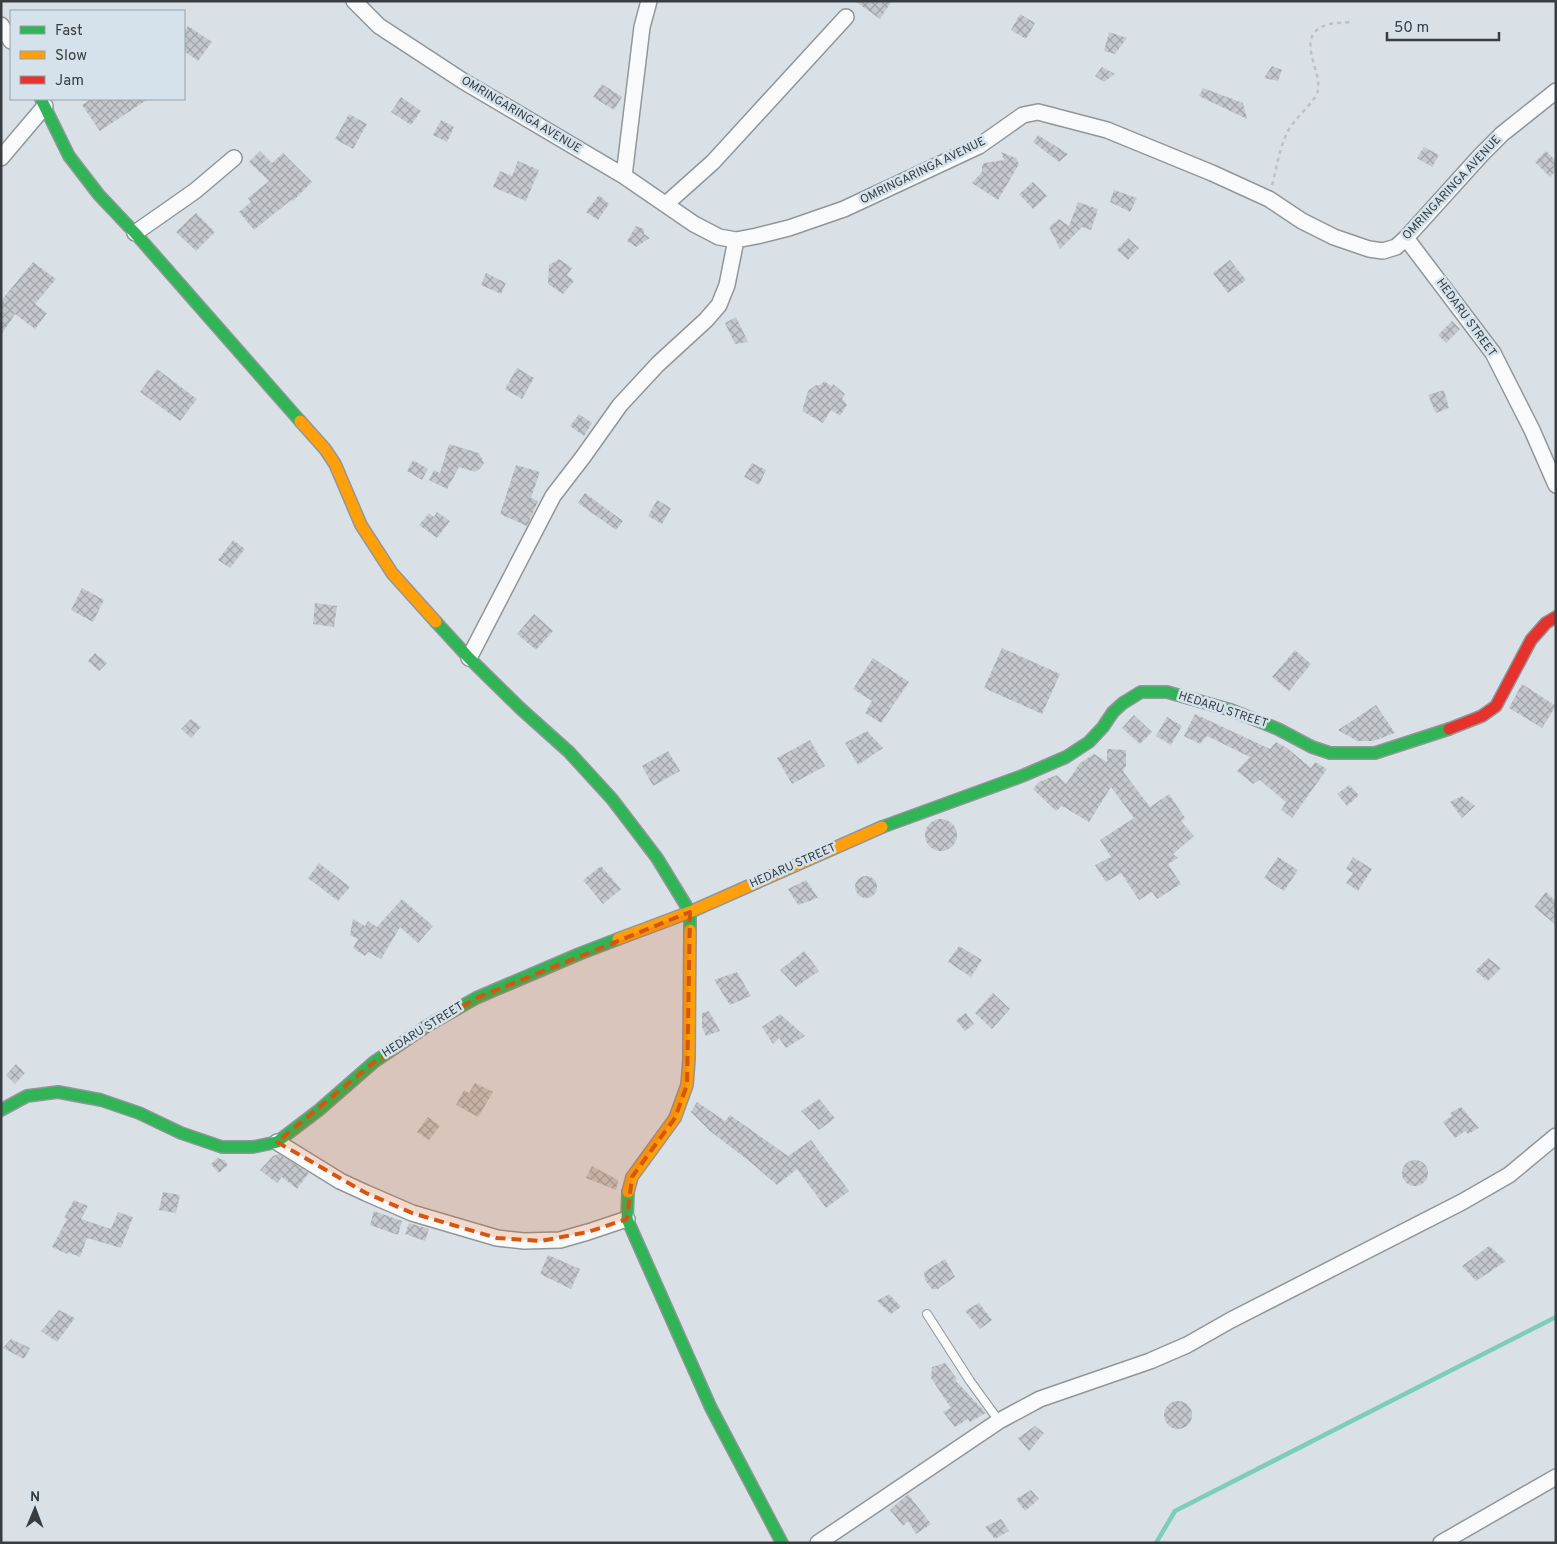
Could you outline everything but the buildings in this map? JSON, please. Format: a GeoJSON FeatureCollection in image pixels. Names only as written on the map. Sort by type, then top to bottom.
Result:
{"type":"FeatureCollection","features":[{"type":"Feature","properties":{"kind":"street","name":"OMRINGARINGA AVENUE"},"geometry":{"type":"LineString","coordinates":[[354,1],[379,26],[455,76],[624,176],[694,224],[718,237],[736,240],[789,228],[844,209],[979,146],[1023,115],[1038,112],[1107,130],[1212,173],[1269,199],[1334,237],[1369,250],[1382,251],[1396,247],[1406,238],[1502,134],[1556,91]]}},
{"type":"Feature","properties":{"kind":"street"},"geometry":{"type":"LineString","coordinates":[[624,176],[642,27],[649,1]]}},
{"type":"Feature","properties":{"kind":"street"},"geometry":{"type":"LineString","coordinates":[[666,204],[713,162],[846,17]]}},
{"type":"Feature","properties":{"kind":"street"},"geometry":{"type":"LineString","coordinates":[[1,25],[10,39]]}},
{"type":"Feature","properties":{"kind":"street"},"geometry":{"type":"LineString","coordinates":[[1,158],[43,103],[69,156],[99,195],[135,233],[325,449],[335,464],[361,525],[392,573],[469,658],[521,709],[569,752],[612,799],[657,858],[690,912],[689,1060],[687,1085],[675,1118],[632,1177],[626,1196],[627,1219],[711,1408],[782,1543]]}},
{"type":"Feature","properties":{"kind":"street"},"geometry":{"type":"LineString","coordinates":[[135,233],[195,190],[234,158]]}},
{"type":"Feature","properties":{"kind":"street","name":"HEDARU STREET"},"geometry":{"type":"LineString","coordinates":[[1406,238],[1493,353],[1532,430],[1556,485]]}},
{"type":"Feature","properties":{"kind":"street"},"geometry":{"type":"LineString","coordinates":[[469,658],[553,496],[620,406],[658,364],[706,320],[719,305],[727,285],[736,240]]}},
{"type":"Feature","properties":{"kind":"street","name":"HEDARU STREET"},"geometry":{"type":"LineString","coordinates":[[1,1110],[26,1096],[58,1092],[101,1100],[139,1113],[181,1133],[222,1147],[253,1147],[277,1142],[319,1110],[374,1062],[427,1026],[476,998],[579,954],[690,912],[869,832],[1022,776],[1066,757],[1089,742],[1103,727],[1113,712],[1123,703],[1141,692],[1166,692],[1230,710],[1278,729],[1312,747],[1330,753],[1374,753],[1458,726],[1482,716],[1496,706],[1531,640],[1546,623],[1556,617]]}},
{"type":"Feature","properties":{"kind":"street"},"geometry":{"type":"LineString","coordinates":[[818,1543],[999,1421],[1040,1399],[1150,1361],[1187,1345],[1231,1320],[1462,1202],[1509,1175],[1556,1136]]}},
{"type":"Feature","properties":{"kind":"street"},"geometry":{"type":"LineString","coordinates":[[277,1142],[340,1181],[366,1193],[412,1213],[497,1238],[524,1241],[560,1240],[627,1219]]}},
{"type":"Feature","properties":{"kind":"street"},"geometry":{"type":"LineString","coordinates":[[1441,1543],[1556,1477]]}},
{"type":"Feature","properties":{"kind":"lane"},"geometry":{"type":"LineString","coordinates":[[927,1314],[970,1381],[999,1421]]}},
{"type":"Feature","properties":{"kind":"path"},"geometry":{"type":"LineString","coordinates":[[1269,199],[1287,132],[1292,123],[1316,95],[1319,88],[1310,41],[1314,33],[1321,26],[1353,22]]}},
{"type":"Feature","properties":{"kind":"highlighted area"},"geometry":{"type":"Polygon","coordinates":[[[690,912],[687,1085],[675,1118],[632,1177],[627,1219],[588,1232],[541,1241],[497,1238],[412,1213],[366,1193],[277,1142],[374,1062],[476,998],[690,912]]]}},
{"type":"Feature","properties":{"kind":"waterway"},"geometry":{"type":"LineString","coordinates":[[1156,1543],[1175,1511],[1556,1317]]}},
{"type":"Feature","properties":{"kind":"traffic: fast"},"geometry":{"type":"LineString","coordinates":[[41,100],[69,156],[99,195],[135,233],[300,421]]}},
{"type":"Feature","properties":{"kind":"traffic: fast"},"geometry":{"type":"LineString","coordinates":[[436,622],[469,658],[521,709],[569,752],[612,799],[657,858],[690,912],[690,930]]}},
{"type":"Feature","properties":{"kind":"traffic: fast"},"geometry":{"type":"LineString","coordinates":[[882,827],[1022,776],[1066,757],[1089,742],[1103,727],[1113,712],[1123,703],[1141,692],[1167,692],[1231,710],[1278,729],[1312,747],[1330,753],[1375,753],[1449,729]]}},
{"type":"Feature","properties":{"kind":"traffic: fast"},"geometry":{"type":"LineString","coordinates":[[1,1110],[27,1096],[58,1092],[101,1100],[139,1113],[181,1133],[222,1147],[253,1147],[277,1142],[319,1110],[374,1062],[427,1026],[476,998],[618,939]]}},
{"type":"Feature","properties":{"kind":"traffic: fast"},"geometry":{"type":"LineString","coordinates":[[628,1192],[627,1219],[711,1408],[782,1543]]}},
{"type":"Feature","properties":{"kind":"traffic: slow"},"geometry":{"type":"LineString","coordinates":[[300,421],[325,449],[335,464],[361,525],[392,573],[436,622]]}},
{"type":"Feature","properties":{"kind":"traffic: slow"},"geometry":{"type":"LineString","coordinates":[[618,939],[690,912],[882,827]]}},
{"type":"Feature","properties":{"kind":"traffic: slow"},"geometry":{"type":"LineString","coordinates":[[628,1192],[632,1177],[675,1118],[687,1085],[689,1060],[690,930]]}},
{"type":"Feature","properties":{"kind":"traffic: jam"},"geometry":{"type":"LineString","coordinates":[[1449,729],[1482,716],[1496,706],[1531,640],[1546,623],[1556,617]]}}]}
